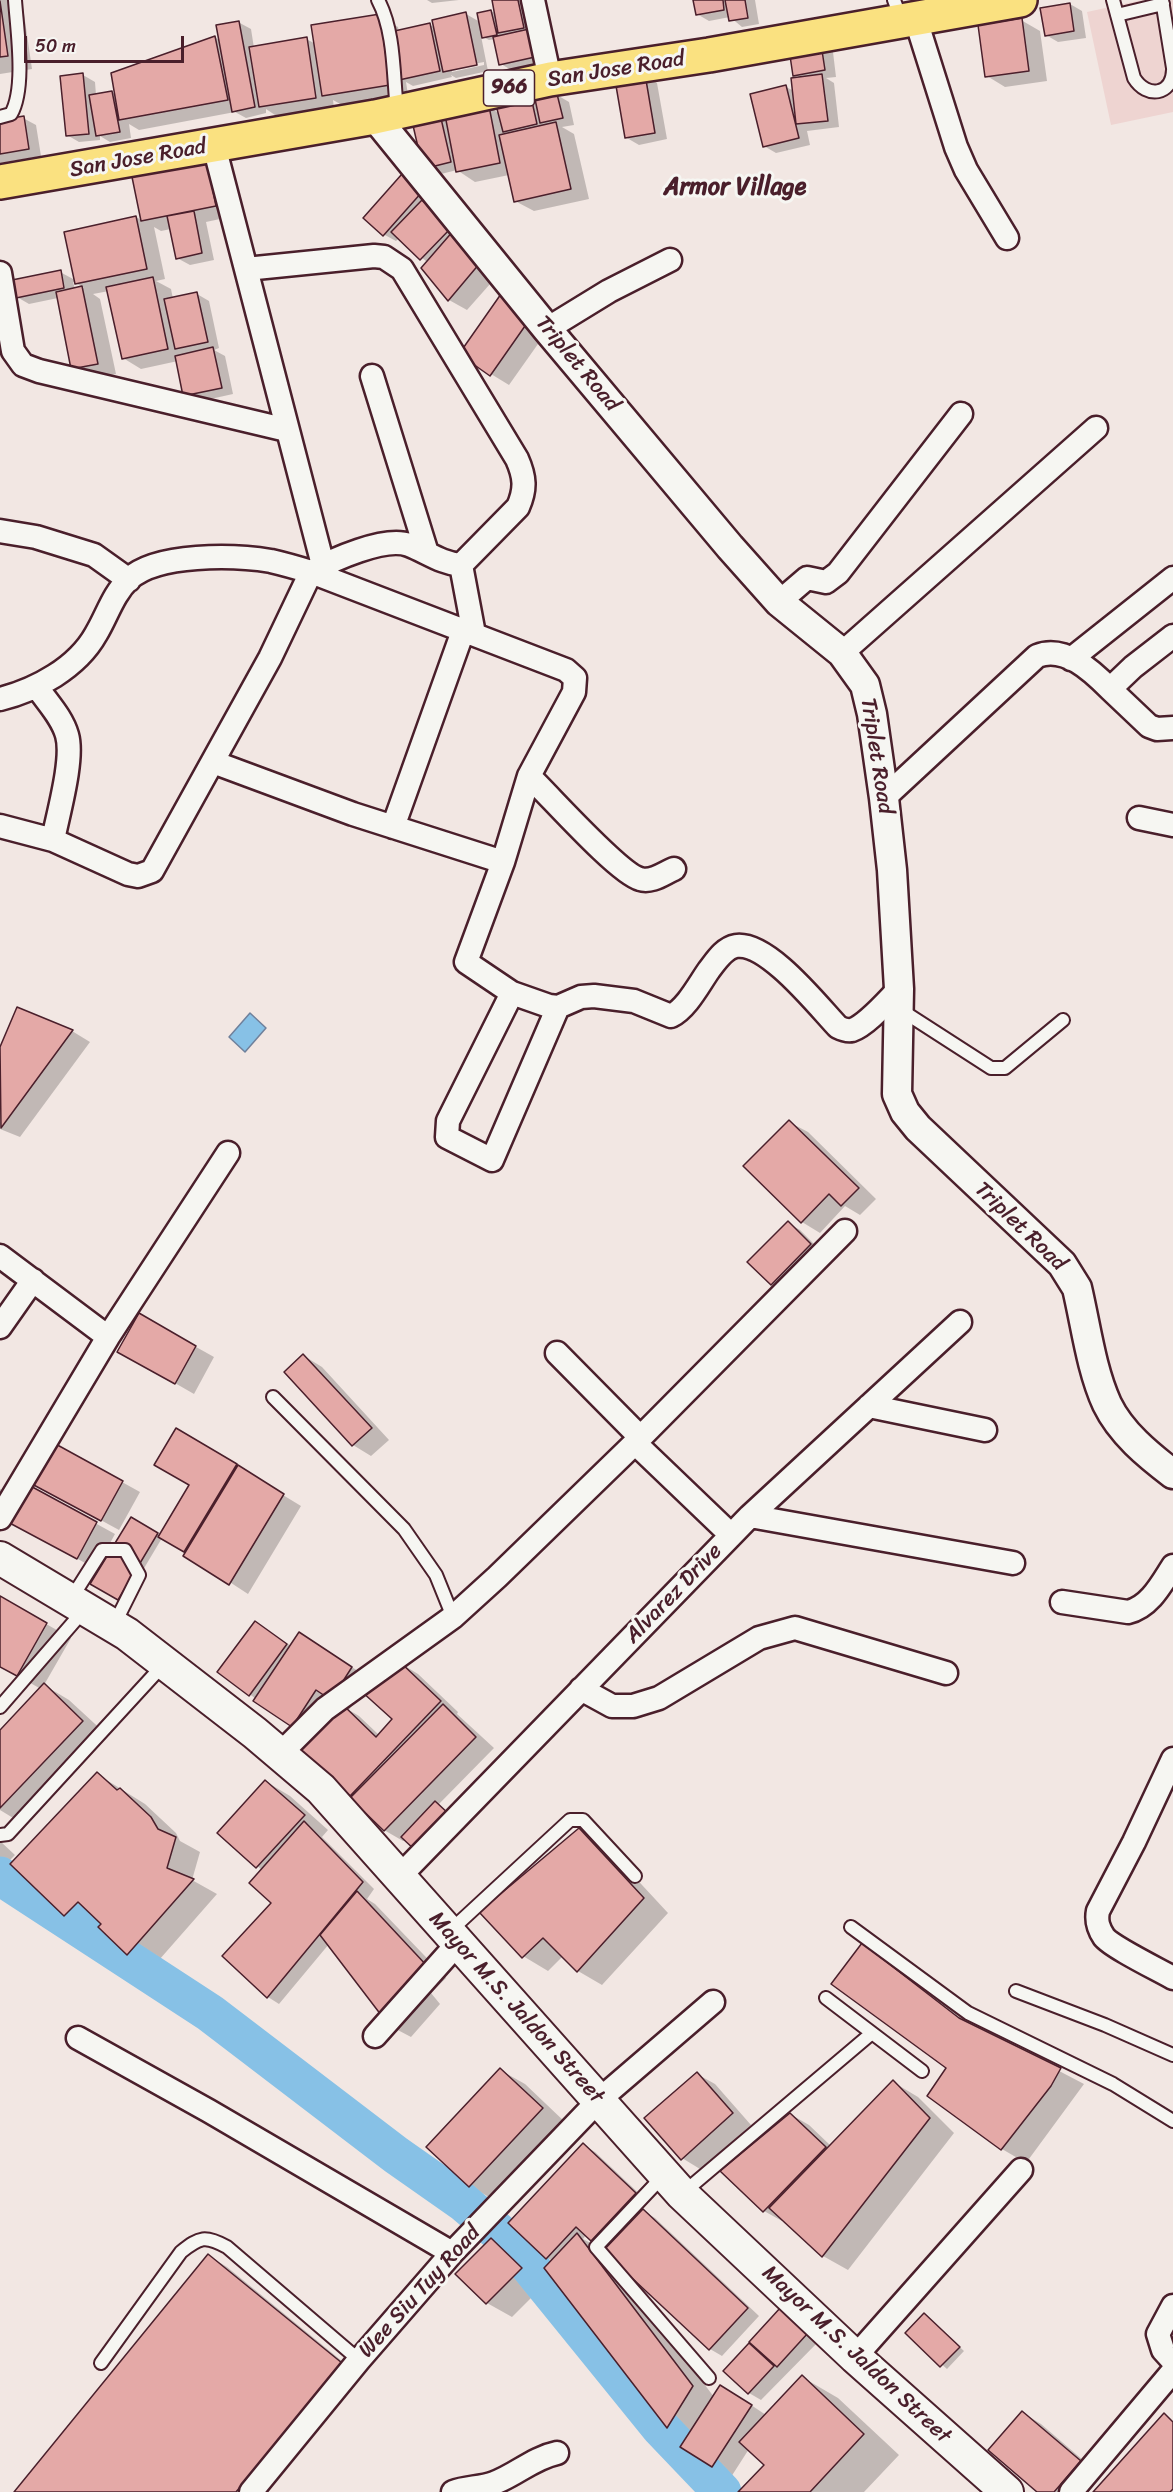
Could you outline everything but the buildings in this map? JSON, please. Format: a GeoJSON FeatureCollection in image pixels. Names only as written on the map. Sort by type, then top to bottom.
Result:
{"type":"FeatureCollection","features":[{"type":"Feature","properties":{"kind":"main road","name":"San Jose Road"},"geometry":{"type":"LineString","coordinates":[[0,182],[386,114],[549,79],[709,55],[903,13],[1020,0]]}},
{"type":"Feature","properties":{"kind":"main road","name":"Mayor M.S. Jaldon Street"},"geometry":{"type":"LineString","coordinates":[[0,1558],[114,1625],[166,1663],[321,1789],[674,2184],[855,2357],[1006,2492]]}},
{"type":"Feature","properties":{"kind":"street"},"geometry":{"type":"LineString","coordinates":[[533,0],[549,79]]}},
{"type":"Feature","properties":{"kind":"street"},"geometry":{"type":"LineString","coordinates":[[903,13],[966,170],[1007,238]]}},
{"type":"Feature","properties":{"kind":"street","name":"Triplet Road"},"geometry":{"type":"LineString","coordinates":[[386,114],[547,329],[778,602],[842,653],[865,685],[872,714],[892,870],[899,998],[897,1094],[905,1112],[918,1128],[1066,1270],[1077,1288],[1099,1384],[1108,1406],[1136,1443],[1173,1474]]}},
{"type":"Feature","properties":{"kind":"street"},"geometry":{"type":"LineString","coordinates":[[0,826],[53,840],[128,874],[138,876],[152,871],[317,568],[287,430],[214,146]]}},
{"type":"Feature","properties":{"kind":"street"},"geometry":{"type":"LineString","coordinates":[[246,269],[374,256],[384,257],[402,269],[517,459],[523,473],[525,486],[518,507],[461,565]]}},
{"type":"Feature","properties":{"kind":"street"},"geometry":{"type":"LineString","coordinates":[[547,329],[609,291],[670,260]]}},
{"type":"Feature","properties":{"kind":"street"},"geometry":{"type":"LineString","coordinates":[[0,273],[13,351],[23,365],[39,371],[287,430]]}},
{"type":"Feature","properties":{"kind":"street"},"geometry":{"type":"LineString","coordinates":[[372,376],[427,553]]}},
{"type":"Feature","properties":{"kind":"street"},"geometry":{"type":"LineString","coordinates":[[778,602],[807,578],[826,582],[838,573],[961,414]]}},
{"type":"Feature","properties":{"kind":"street"},"geometry":{"type":"LineString","coordinates":[[842,653],[1096,428]]}},
{"type":"Feature","properties":{"kind":"street"},"geometry":{"type":"LineString","coordinates":[[0,531],[36,537],[94,555],[129,580]]}},
{"type":"Feature","properties":{"kind":"street"},"geometry":{"type":"LineString","coordinates":[[317,568],[376,545],[400,542],[450,564],[461,565]]}},
{"type":"Feature","properties":{"kind":"street"},"geometry":{"type":"LineString","coordinates":[[0,699],[37,687],[68,665],[95,636],[114,600],[129,580],[150,567],[190,559],[260,560],[317,568],[468,632],[566,670],[575,678],[574,692],[529,776],[503,862],[466,962],[512,993],[549,1006],[558,1007],[581,997],[594,996],[634,1001],[668,1015],[674,1015],[724,952],[735,946],[743,946],[773,959],[838,1027],[852,1030],[899,998]]}},
{"type":"Feature","properties":{"kind":"street"},"geometry":{"type":"LineString","coordinates":[[393,827],[468,632],[461,565]]}},
{"type":"Feature","properties":{"kind":"street"},"geometry":{"type":"LineString","coordinates":[[1071,659],[1173,578]]}},
{"type":"Feature","properties":{"kind":"street"},"geometry":{"type":"LineString","coordinates":[[1110,688],[1173,636]]}},
{"type":"Feature","properties":{"kind":"street"},"geometry":{"type":"LineString","coordinates":[[884,798],[1037,656],[1049,653],[1071,659],[1092,671],[1149,726],[1157,729],[1173,728]]}},
{"type":"Feature","properties":{"kind":"street"},"geometry":{"type":"LineString","coordinates":[[37,687],[67,734],[69,753],[53,840]]}},
{"type":"Feature","properties":{"kind":"street"},"geometry":{"type":"LineString","coordinates":[[213,762],[393,827],[503,862]]}},
{"type":"Feature","properties":{"kind":"street"},"geometry":{"type":"LineString","coordinates":[[529,776],[631,876],[650,880],[674,869]]}},
{"type":"Feature","properties":{"kind":"street"},"geometry":{"type":"LineString","coordinates":[[1139,818],[1173,825]]}},
{"type":"Feature","properties":{"kind":"street"},"geometry":{"type":"LineString","coordinates":[[512,993],[448,1121],[447,1137],[492,1160],[558,1007]]}},
{"type":"Feature","properties":{"kind":"street"},"geometry":{"type":"LineString","coordinates":[[0,1518],[108,1337],[228,1153]]}},
{"type":"Feature","properties":{"kind":"street"},"geometry":{"type":"LineString","coordinates":[[280,1754],[325,1709],[453,1617],[638,1441],[845,1231]]}},
{"type":"Feature","properties":{"kind":"street"},"geometry":{"type":"LineString","coordinates":[[0,1256],[108,1337]]}},
{"type":"Feature","properties":{"kind":"street"},"geometry":{"type":"LineString","coordinates":[[0,1326],[33,1280]]}},
{"type":"Feature","properties":{"kind":"street","name":"Alvarez Drive"},"geometry":{"type":"LineString","coordinates":[[399,1877],[750,1516],[960,1322]]}},
{"type":"Feature","properties":{"kind":"street"},"geometry":{"type":"LineString","coordinates":[[557,1353],[638,1441],[731,1535]]}},
{"type":"Feature","properties":{"kind":"street"},"geometry":{"type":"LineString","coordinates":[[869,1406],[985,1430]]}},
{"type":"Feature","properties":{"kind":"street"},"geometry":{"type":"LineString","coordinates":[[750,1516],[1013,1563]]}},
{"type":"Feature","properties":{"kind":"street"},"geometry":{"type":"LineString","coordinates":[[1062,1602],[1128,1612],[1136,1610],[1151,1597],[1173,1566]]}},
{"type":"Feature","properties":{"kind":"street"},"geometry":{"type":"LineString","coordinates":[[581,1689],[612,1706],[633,1706],[659,1698],[759,1638],[795,1628],[946,1673]]}},
{"type":"Feature","properties":{"kind":"street"},"geometry":{"type":"LineString","coordinates":[[1173,1759],[1096,1919],[1106,1939],[1173,1978]]}},
{"type":"Feature","properties":{"kind":"street"},"geometry":{"type":"LineString","coordinates":[[375,2036],[453,1938]]}},
{"type":"Feature","properties":{"kind":"street","name":"Wee Siu Tuy Road"},"geometry":{"type":"LineString","coordinates":[[251,2492],[359,2360],[452,2253],[599,2100],[713,2002]]}},
{"type":"Feature","properties":{"kind":"street"},"geometry":{"type":"LineString","coordinates":[[78,2038],[219,2116],[452,2253]]}},
{"type":"Feature","properties":{"kind":"street"},"geometry":{"type":"LineString","coordinates":[[855,2357],[1021,2170]]}},
{"type":"Feature","properties":{"kind":"street"},"geometry":{"type":"LineString","coordinates":[[1173,2306],[1158,2334],[1163,2350],[1173,2361]]}},
{"type":"Feature","properties":{"kind":"street"},"geometry":{"type":"LineString","coordinates":[[1071,2492],[1173,2371]]}},
{"type":"Feature","properties":{"kind":"street"},"geometry":{"type":"LineString","coordinates":[[453,2492],[468,2487],[491,2485],[541,2456],[556,2453]]}},
{"type":"Feature","properties":{"kind":"lane"},"geometry":{"type":"LineString","coordinates":[[0,117],[11,114],[15,107],[20,66],[15,0]]}},
{"type":"Feature","properties":{"kind":"lane"},"geometry":{"type":"LineString","coordinates":[[378,0],[386,21],[390,43],[386,114]]}},
{"type":"Feature","properties":{"kind":"lane"},"geometry":{"type":"LineString","coordinates":[[1113,0],[1117,15],[1134,78],[1145,91],[1155,92],[1167,87],[1173,81],[1173,69],[1163,2],[1117,15]]}},
{"type":"Feature","properties":{"kind":"lane"},"geometry":{"type":"LineString","coordinates":[[899,998],[991,1068],[1005,1068],[1063,1020]]}},
{"type":"Feature","properties":{"kind":"lane"},"geometry":{"type":"LineString","coordinates":[[273,1397],[404,1529],[431,1567],[444,1592],[453,1617]]}},
{"type":"Feature","properties":{"kind":"lane"},"geometry":{"type":"LineString","coordinates":[[0,1707],[79,1604],[102,1550],[125,1550],[139,1575],[114,1625]]}},
{"type":"Feature","properties":{"kind":"lane"},"geometry":{"type":"LineString","coordinates":[[0,1835],[8,1834],[166,1663]]}},
{"type":"Feature","properties":{"kind":"lane"},"geometry":{"type":"LineString","coordinates":[[453,1938],[570,1820],[583,1820],[635,1876]]}},
{"type":"Feature","properties":{"kind":"lane"},"geometry":{"type":"LineString","coordinates":[[851,1927],[968,2013],[1113,2084],[1173,2121]]}},
{"type":"Feature","properties":{"kind":"lane"},"geometry":{"type":"LineString","coordinates":[[1016,1991],[1105,2025],[1173,2055]]}},
{"type":"Feature","properties":{"kind":"lane"},"geometry":{"type":"LineString","coordinates":[[826,1998],[922,2071]]}},
{"type":"Feature","properties":{"kind":"lane"},"geometry":{"type":"LineString","coordinates":[[709,2378],[596,2247],[674,2184],[872,2033]]}},
{"type":"Feature","properties":{"kind":"lane"},"geometry":{"type":"LineString","coordinates":[[101,2362],[181,2252],[195,2240],[211,2238],[226,2247],[359,2360]]}},
{"type":"Feature","properties":{"kind":"shaded area"},"geometry":{"type":"Polygon","coordinates":[[[1142,0],[1173,0],[1173,112],[1111,125],[1087,12],[1142,0]]]}},
{"type":"Feature","properties":{"kind":"water"},"geometry":{"type":"Polygon","coordinates":[[[250,1013],[266,1028],[245,1052],[229,1037],[250,1013]]]}},
{"type":"Feature","properties":{"kind":"waterway"},"geometry":{"type":"LineString","coordinates":[[0,1876],[210,2013],[396,2155],[463,2202],[510,2242],[660,2427],[722,2492]]}},
{"type":"Feature","properties":{"kind":"district","name":"Armor Village"},"geometry":{"type":"Point","coordinates":[735,188]}}]}
